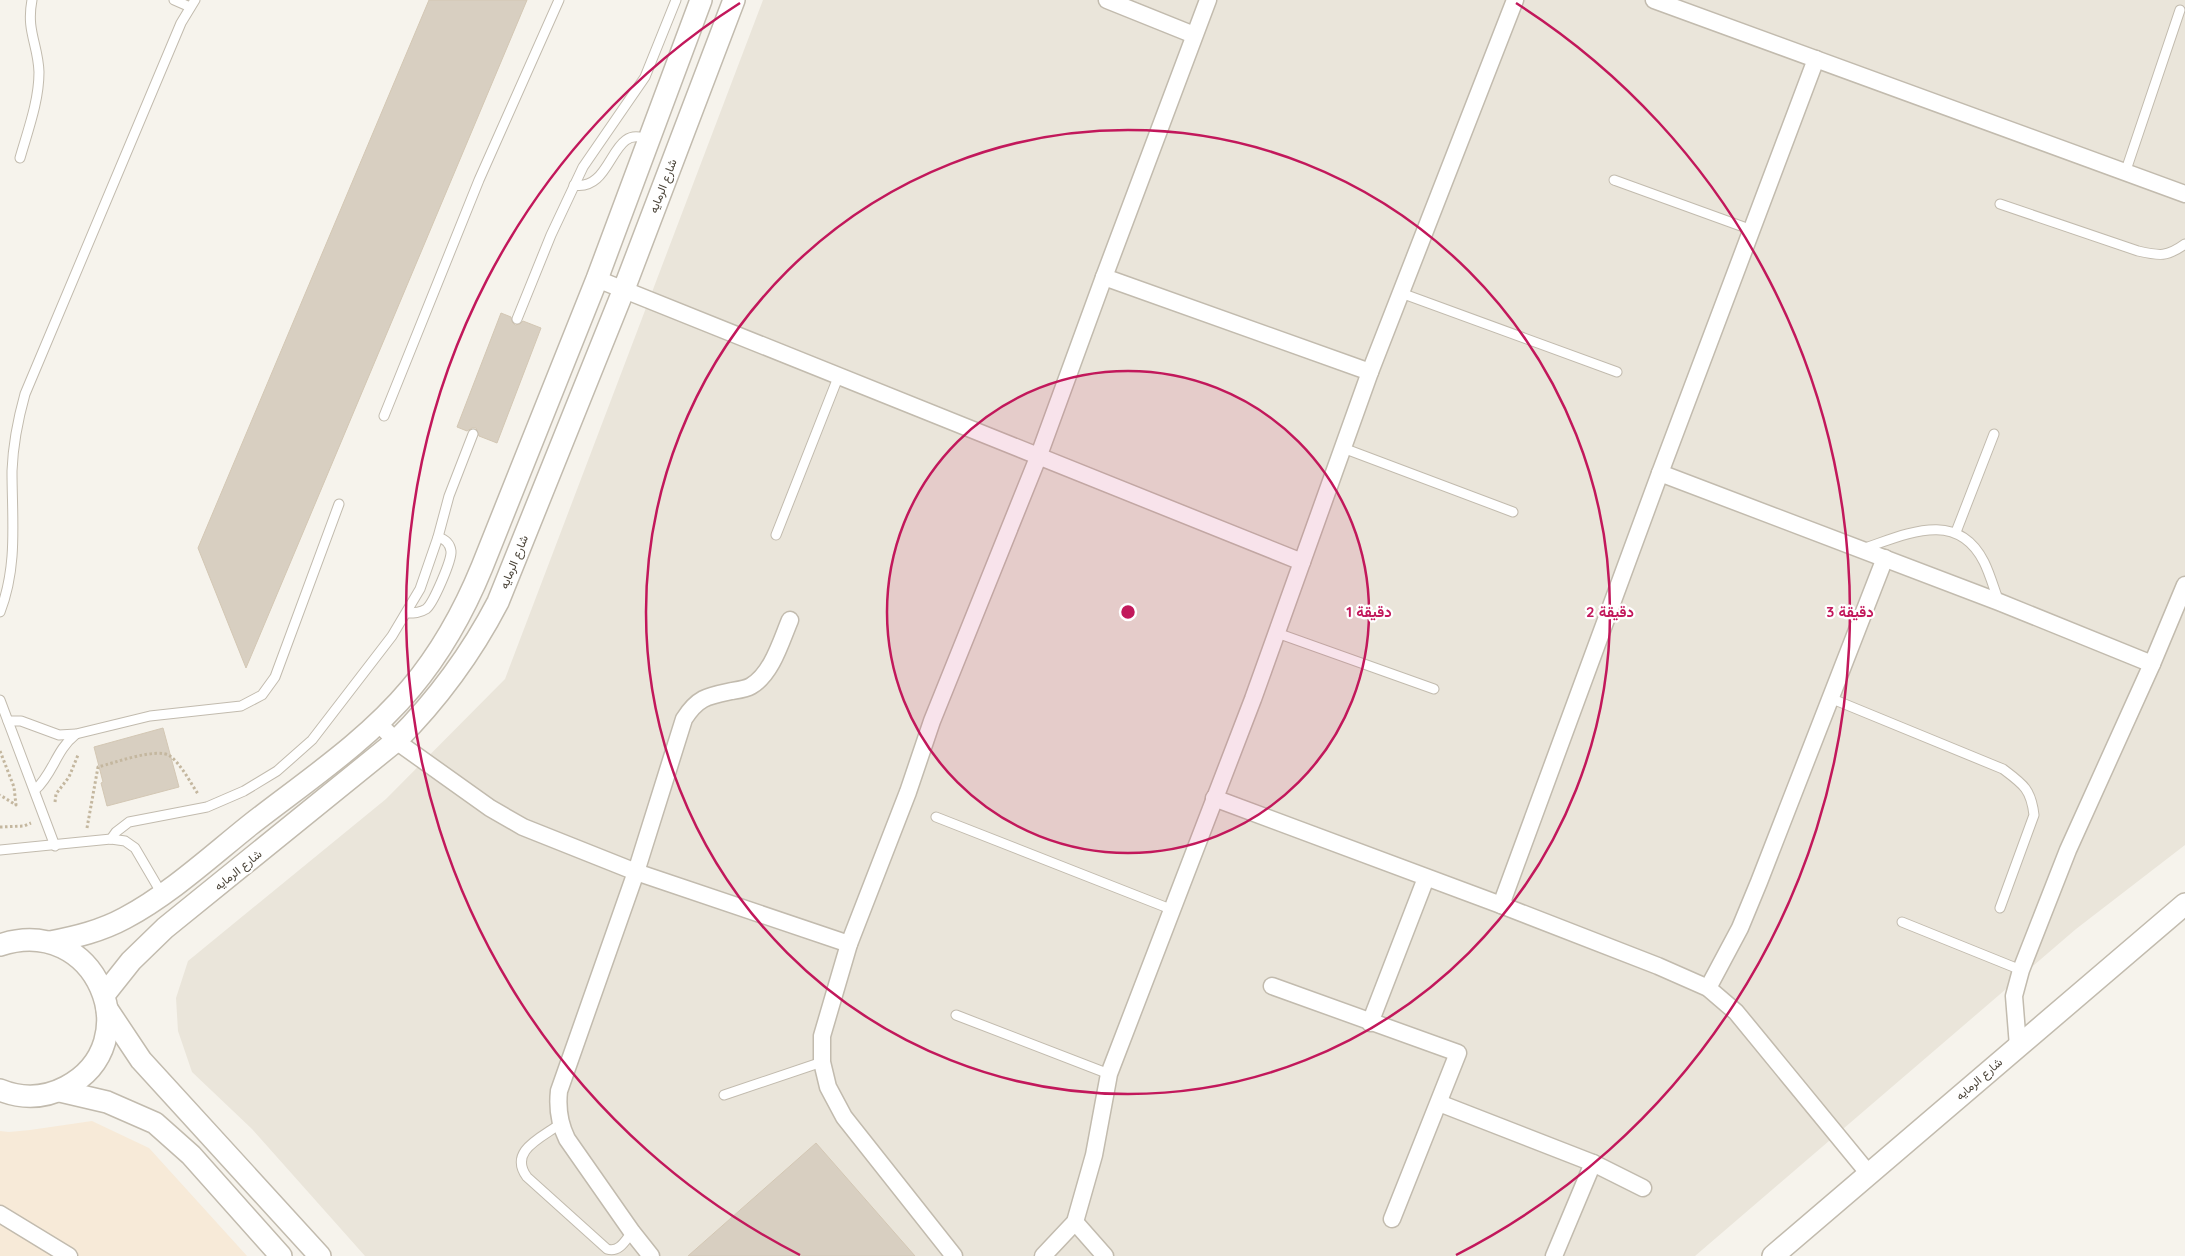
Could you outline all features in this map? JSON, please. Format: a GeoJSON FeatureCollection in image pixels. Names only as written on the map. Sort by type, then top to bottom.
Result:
{"type":"FeatureCollection","features":[{"type":"Feature","properties":{"kind":"street"},"geometry":{"type":"LineString","coordinates":[[0,945],[25,940],[50,942],[89,934],[125,918],[162,894],[378,723],[425,671],[462,611],[482,567],[597,279],[701,0]]}},
{"type":"Feature","properties":{"kind":"street","name":"شارع الرمايه"},"geometry":{"type":"LineString","coordinates":[[106,1002],[131,961],[166,928],[396,741],[430,705],[460,666],[498,602],[624,289],[734,0]]}},
{"type":"Feature","properties":{"kind":"street"},"geometry":{"type":"LineString","coordinates":[[1107,0],[1194,34]]}},
{"type":"Feature","properties":{"kind":"street"},"geometry":{"type":"LineString","coordinates":[[954,1256],[844,1117],[828,1087],[822,1062],[822,1036],[849,944],[908,792],[932,721],[1039,455],[1208,0]]}},
{"type":"Feature","properties":{"kind":"street"},"geometry":{"type":"LineString","coordinates":[[1042,1256],[1074,1222],[1094,1155],[1109,1074],[1277,633],[1370,372],[1515,0]]}},
{"type":"Feature","properties":{"kind":"street"},"geometry":{"type":"LineString","coordinates":[[1654,0],[2185,194]]}},
{"type":"Feature","properties":{"kind":"street"},"geometry":{"type":"LineString","coordinates":[[1501,905],[1660,473],[1816,59]]}},
{"type":"Feature","properties":{"kind":"street"},"geometry":{"type":"LineString","coordinates":[[1104,277],[1370,372]]}},
{"type":"Feature","properties":{"kind":"street"},"geometry":{"type":"LineString","coordinates":[[597,279],[1302,562]]}},
{"type":"Feature","properties":{"kind":"street"},"geometry":{"type":"LineString","coordinates":[[1660,473],[1999,602],[2152,664]]}},
{"type":"Feature","properties":{"kind":"street"},"geometry":{"type":"LineString","coordinates":[[1708,988],[1740,928],[1885,558]]}},
{"type":"Feature","properties":{"kind":"street"},"geometry":{"type":"LineString","coordinates":[[2018,1046],[2014,996],[2021,970],[2086,809],[2152,664],[2185,585]]}},
{"type":"Feature","properties":{"kind":"street"},"geometry":{"type":"LineString","coordinates":[[651,1256],[573,1149],[560,1124],[558,1108],[562,1078],[636,872],[684,719],[693,705],[707,696],[751,687],[762,678],[769,667],[790,620]]}},
{"type":"Feature","properties":{"kind":"street"},"geometry":{"type":"LineString","coordinates":[[378,723],[396,741],[490,808],[523,827],[636,872],[849,944]]}},
{"type":"Feature","properties":{"kind":"street"},"geometry":{"type":"LineString","coordinates":[[1214,798],[1501,905],[1658,966],[1708,988],[1736,1012],[1869,1174]]}},
{"type":"Feature","properties":{"kind":"street"},"geometry":{"type":"LineString","coordinates":[[1370,1023],[1426,878]]}},
{"type":"Feature","properties":{"kind":"street","name":"شارع الرمايه"},"geometry":{"type":"LineString","coordinates":[[1773,1256],[2185,904]]}},
{"type":"Feature","properties":{"kind":"street"},"geometry":{"type":"LineString","coordinates":[[50,942],[62,947],[84,962],[92,972],[106,1002],[141,1060],[320,1256]]}},
{"type":"Feature","properties":{"kind":"street"},"geometry":{"type":"LineString","coordinates":[[1272,986],[1370,1023],[1458,1053],[1392,1219]]}},
{"type":"Feature","properties":{"kind":"street"},"geometry":{"type":"LineString","coordinates":[[0,1090],[20,1096],[34,1096],[60,1091],[84,1075],[100,1052],[108,1024],[106,1002]]}},
{"type":"Feature","properties":{"kind":"street"},"geometry":{"type":"LineString","coordinates":[[60,1091],[107,1102],[155,1123],[191,1155],[281,1256]]}},
{"type":"Feature","properties":{"kind":"street"},"geometry":{"type":"LineString","coordinates":[[1439,1103],[1593,1163],[1643,1188]]}},
{"type":"Feature","properties":{"kind":"street"},"geometry":{"type":"LineString","coordinates":[[1554,1256],[1593,1163]]}},
{"type":"Feature","properties":{"kind":"street"},"geometry":{"type":"LineString","coordinates":[[0,1214],[69,1256]]}},
{"type":"Feature","properties":{"kind":"street"},"geometry":{"type":"LineString","coordinates":[[1074,1222],[1105,1256]]}},
{"type":"Feature","properties":{"kind":"lane"},"geometry":{"type":"LineString","coordinates":[[20,158],[39,83],[37,56],[29,19],[32,0]]}},
{"type":"Feature","properties":{"kind":"lane"},"geometry":{"type":"LineString","coordinates":[[0,612],[12,566],[14,542],[13,452],[25,394],[181,23],[192,3],[174,0]]}},
{"type":"Feature","properties":{"kind":"lane"},"geometry":{"type":"LineString","coordinates":[[384,416],[480,180],[558,0]]}},
{"type":"Feature","properties":{"kind":"lane"},"geometry":{"type":"LineString","coordinates":[[517,319],[551,235],[574,185],[583,168],[645,77],[676,0]]}},
{"type":"Feature","properties":{"kind":"lane"},"geometry":{"type":"LineString","coordinates":[[2125,173],[2180,10]]}},
{"type":"Feature","properties":{"kind":"lane"},"geometry":{"type":"LineString","coordinates":[[574,185],[585,186],[596,182],[624,141],[634,137],[648,140]]}},
{"type":"Feature","properties":{"kind":"lane"},"geometry":{"type":"LineString","coordinates":[[1614,180],[1752,230]]}},
{"type":"Feature","properties":{"kind":"lane"},"geometry":{"type":"LineString","coordinates":[[2000,204],[2138,251],[2160,256],[2174,252],[2185,244]]}},
{"type":"Feature","properties":{"kind":"lane"},"geometry":{"type":"LineString","coordinates":[[1400,293],[1617,372]]}},
{"type":"Feature","properties":{"kind":"lane"},"geometry":{"type":"LineString","coordinates":[[776,534],[839,375]]}},
{"type":"Feature","properties":{"kind":"lane"},"geometry":{"type":"LineString","coordinates":[[111,840],[116,832],[129,822],[207,807],[261,782],[301,751],[327,722],[407,613],[420,589],[438,537],[449,496],[473,434]]}},
{"type":"Feature","properties":{"kind":"lane"},"geometry":{"type":"LineString","coordinates":[[1956,532],[1994,434]]}},
{"type":"Feature","properties":{"kind":"lane"},"geometry":{"type":"LineString","coordinates":[[1343,448],[1513,512]]}},
{"type":"Feature","properties":{"kind":"lane"},"geometry":{"type":"LineString","coordinates":[[8,721],[22,721],[59,735],[76,734],[150,716],[235,707],[262,695],[275,677],[339,504]]}},
{"type":"Feature","properties":{"kind":"lane"},"geometry":{"type":"LineString","coordinates":[[1861,549],[1920,530],[1937,529],[1956,532],[1972,544],[1984,562],[1999,602]]}},
{"type":"Feature","properties":{"kind":"lane"},"geometry":{"type":"LineString","coordinates":[[407,613],[419,612],[430,606],[451,557],[450,547],[443,539],[438,537]]}},
{"type":"Feature","properties":{"kind":"lane"},"geometry":{"type":"LineString","coordinates":[[1277,633],[1434,689]]}},
{"type":"Feature","properties":{"kind":"lane"},"geometry":{"type":"LineString","coordinates":[[1830,698],[2003,769],[2024,785],[2032,799],[2034,815],[2000,908]]}},
{"type":"Feature","properties":{"kind":"lane"},"geometry":{"type":"LineString","coordinates":[[0,700],[55,846]]}},
{"type":"Feature","properties":{"kind":"lane"},"geometry":{"type":"LineString","coordinates":[[35,790],[45,779],[62,748],[76,734]]}},
{"type":"Feature","properties":{"kind":"lane"},"geometry":{"type":"LineString","coordinates":[[936,817],[1173,910]]}},
{"type":"Feature","properties":{"kind":"lane"},"geometry":{"type":"LineString","coordinates":[[0,850],[111,840],[125,841],[136,848],[162,894]]}},
{"type":"Feature","properties":{"kind":"lane"},"geometry":{"type":"LineString","coordinates":[[1902,922],[2021,970]]}},
{"type":"Feature","properties":{"kind":"lane"},"geometry":{"type":"LineString","coordinates":[[956,1015],[1109,1074]]}},
{"type":"Feature","properties":{"kind":"lane"},"geometry":{"type":"LineString","coordinates":[[724,1095],[822,1062]]}},
{"type":"Feature","properties":{"kind":"lane"},"geometry":{"type":"LineString","coordinates":[[560,1124],[522,1153],[519,1160],[520,1168],[527,1177],[607,1249],[617,1249],[632,1232]]}},
{"type":"Feature","properties":{"kind":"path"},"geometry":{"type":"LineString","coordinates":[[0,828],[24,826],[53,811],[56,794],[70,778],[76,758],[82,749]]}},
{"type":"Feature","properties":{"kind":"path"},"geometry":{"type":"LineString","coordinates":[[0,752],[14,786],[16,805],[0,795]]}},
{"type":"Feature","properties":{"kind":"path"},"geometry":{"type":"LineString","coordinates":[[85,843],[98,767],[152,753],[165,753],[172,758],[207,807]]}},
{"type":"Feature","properties":{"kind":"shaded area"},"geometry":{"type":"Polygon","coordinates":[[[763,0],[2185,0],[2185,845],[2076,929],[1695,1256],[365,1256],[252,1129],[192,1072],[178,1031],[176,998],[188,961],[386,799],[505,679],[763,0]]]}},
{"type":"Feature","properties":{"kind":"shaded area"},"geometry":{"type":"Polygon","coordinates":[[[92,1121],[149,1148],[247,1256],[0,1256],[0,1131],[30,1130],[92,1121]]]}},
{"type":"Feature","properties":{"kind":"building"},"geometry":{"type":"Polygon","coordinates":[[[429,0],[527,0],[246,668],[198,548],[429,0]]]}},
{"type":"Feature","properties":{"kind":"building"},"geometry":{"type":"Polygon","coordinates":[[[501,313],[511,317],[515,325],[523,321],[541,328],[497,443],[479,436],[476,428],[467,431],[457,427],[501,313]]]}},
{"type":"Feature","properties":{"kind":"building"},"geometry":{"type":"Polygon","coordinates":[[[163,728],[179,787],[107,806],[94,747],[163,728]]]}},
{"type":"Feature","properties":{"kind":"building"},"geometry":{"type":"Polygon","coordinates":[[[816,1143],[915,1256],[688,1256],[816,1143]]]}}]}
